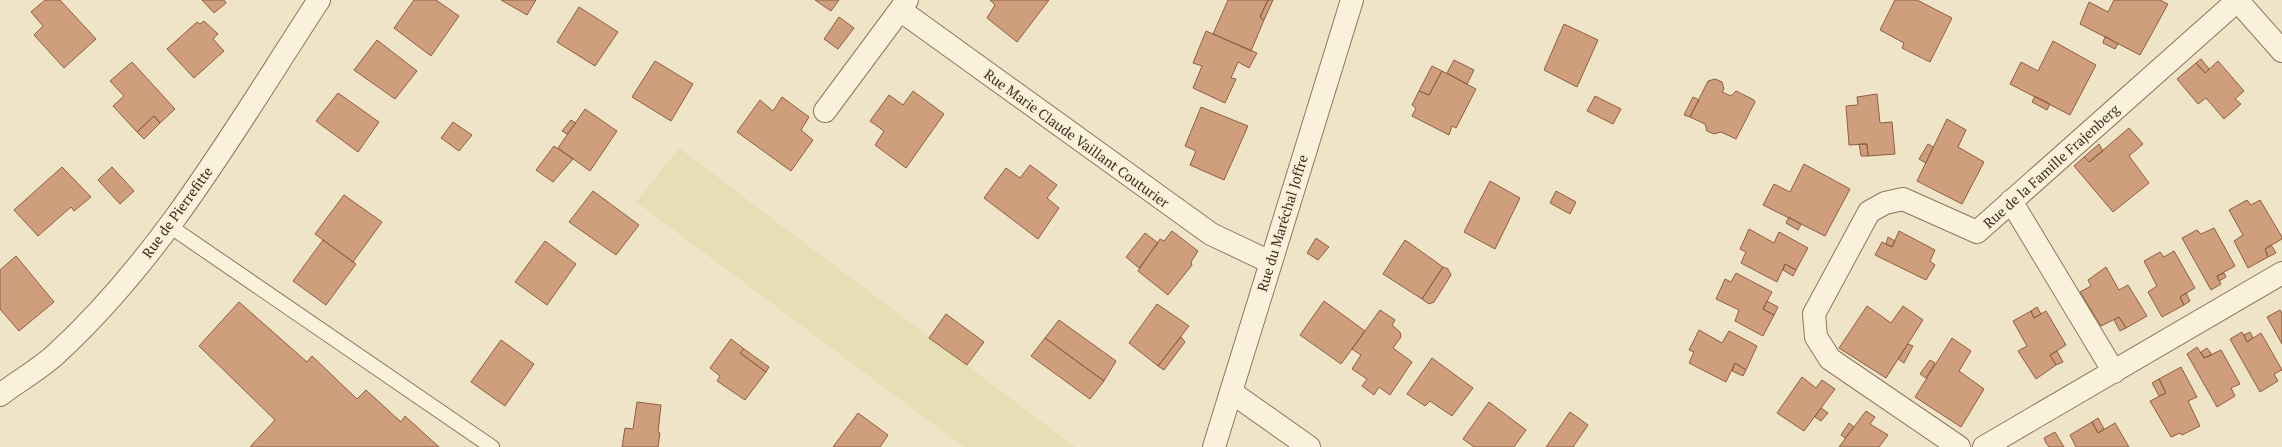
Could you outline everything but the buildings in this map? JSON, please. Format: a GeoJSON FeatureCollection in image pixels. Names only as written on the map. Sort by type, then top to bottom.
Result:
{"type":"FeatureCollection","features":[{"type":"Feature","properties":{"kind":"street","name":"Rue de Pierrefitte"},"geometry":{"type":"LineString","coordinates":[[0,395],[56,354],[125,281],[189,199],[319,0]]}},
{"type":"Feature","properties":{"kind":"street","name":"Rue du Maréchal Joffre"},"geometry":{"type":"LineString","coordinates":[[1214,447],[1352,0]]}},
{"type":"Feature","properties":{"kind":"street"},"geometry":{"type":"LineString","coordinates":[[2237,0],[2282,51]]}},
{"type":"Feature","properties":{"kind":"street","name":"Rue de la Famille Frajenberg"},"geometry":{"type":"LineString","coordinates":[[1959,447],[1830,359],[1816,337],[1814,314],[1869,212],[1885,203],[1903,199],[1977,232],[2237,0]]}},
{"type":"Feature","properties":{"kind":"street","name":"Rue Marie Claude Vaillant Couturier"},"geometry":{"type":"LineString","coordinates":[[904,5],[1211,234],[1270,262]]}},
{"type":"Feature","properties":{"kind":"street"},"geometry":{"type":"LineString","coordinates":[[824,111],[904,5]]}},
{"type":"Feature","properties":{"kind":"street"},"geometry":{"type":"LineString","coordinates":[[2011,201],[2114,372]]}},
{"type":"Feature","properties":{"kind":"street"},"geometry":{"type":"LineString","coordinates":[[1984,447],[2282,273]]}},
{"type":"Feature","properties":{"kind":"street"},"geometry":{"type":"LineString","coordinates":[[1231,392],[1309,447]]}},
{"type":"Feature","properties":{"kind":"lane"},"geometry":{"type":"LineString","coordinates":[[168,226],[492,447]]}},
{"type":"Feature","properties":{"kind":"shaded area"},"geometry":{"type":"Polygon","coordinates":[[[679,148],[1075,447],[964,447],[636,202],[679,148]]]}}]}
